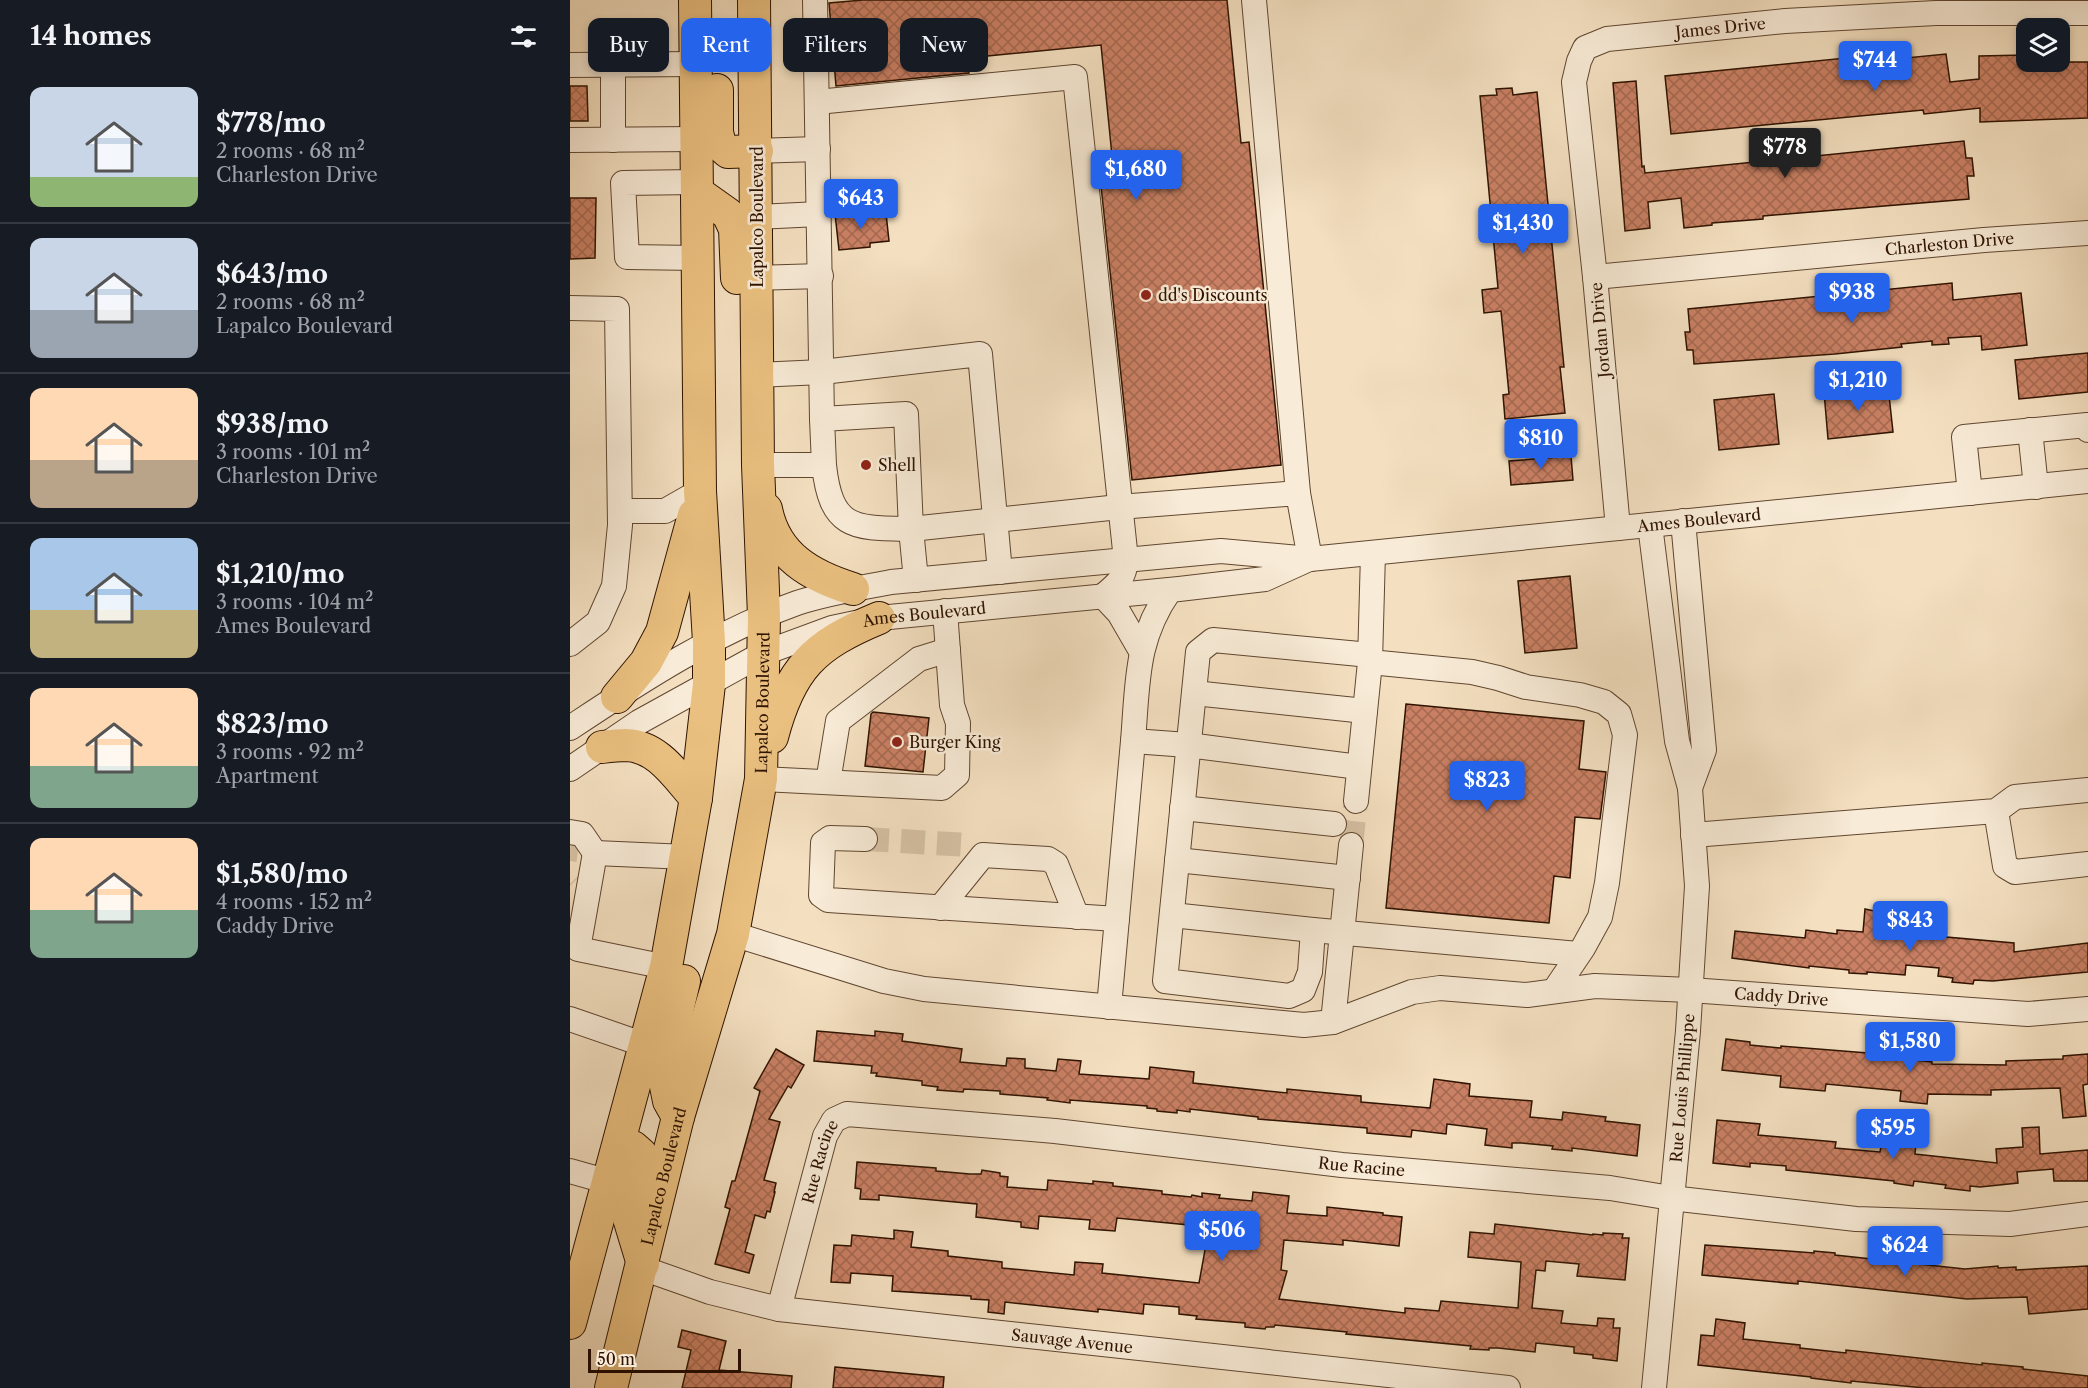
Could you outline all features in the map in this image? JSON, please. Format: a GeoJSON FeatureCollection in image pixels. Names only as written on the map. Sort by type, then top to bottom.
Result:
{"type":"FeatureCollection","features":[{"type":"Feature","properties":{"kind":"main road"},"geometry":{"type":"LineString","coordinates":[[695,0],[695,18]]}},
{"type":"Feature","properties":{"kind":"main road"},"geometry":{"type":"LineString","coordinates":[[711,0],[717,30],[717,132],[720,145],[728,152],[757,152]]}},
{"type":"Feature","properties":{"kind":"main road","name":"Lapalco Boulevard"},"geometry":{"type":"LineString","coordinates":[[611,1388],[678,1116],[733,934],[761,779],[764,616],[758,465],[757,1]]}},
{"type":"Feature","properties":{"kind":"main road"},"geometry":{"type":"LineString","coordinates":[[572,1312],[577,1268],[609,1182],[666,967],[696,798],[709,684],[709,642],[700,491],[695,72]]}},
{"type":"Feature","properties":{"kind":"main road"},"geometry":{"type":"LineString","coordinates":[[697,187],[728,214],[735,229],[740,328],[757,375]]}},
{"type":"Feature","properties":{"kind":"main road"},"geometry":{"type":"LineString","coordinates":[[758,465],[768,519],[775,536],[788,555],[814,575],[853,589]]}},
{"type":"Feature","properties":{"kind":"main road"},"geometry":{"type":"LineString","coordinates":[[617,697],[646,662],[662,632],[700,491]]}},
{"type":"Feature","properties":{"kind":"main road"},"geometry":{"type":"LineString","coordinates":[[761,779],[782,702],[800,671],[827,643],[879,618]]}},
{"type":"Feature","properties":{"kind":"main road"},"geometry":{"type":"LineString","coordinates":[[603,747],[628,745],[652,752],[696,798]]}},
{"type":"Feature","properties":{"kind":"main road"},"geometry":{"type":"LineString","coordinates":[[678,903],[684,980],[663,1071],[669,1101],[678,1116]]}},
{"type":"Feature","properties":{"kind":"main road"},"geometry":{"type":"LineString","coordinates":[[620,1143],[633,1147],[641,1154],[642,1169],[629,1218],[642,1266]]}},
{"type":"Feature","properties":{"kind":"street"},"geometry":{"type":"LineString","coordinates":[[814,0],[824,465],[830,497],[835,508],[844,518],[866,528],[911,529],[1119,507],[1298,493]]}},
{"type":"Feature","properties":{"kind":"street"},"geometry":{"type":"LineString","coordinates":[[1254,0],[1298,493],[1310,559]]}},
{"type":"Feature","properties":{"kind":"street","name":"James Drive"},"geometry":{"type":"LineString","coordinates":[[1579,61],[1585,48],[1607,39],[1785,21],[1936,13],[2088,13]]}},
{"type":"Feature","properties":{"kind":"street","name":"Jordan Drive"},"geometry":{"type":"LineString","coordinates":[[1579,61],[1574,82],[1618,528]]}},
{"type":"Feature","properties":{"kind":"street"},"geometry":{"type":"LineString","coordinates":[[594,72],[613,140]]}},
{"type":"Feature","properties":{"kind":"street"},"geometry":{"type":"LineString","coordinates":[[817,102],[1075,77],[1126,561],[1124,575],[1103,596],[1119,613],[1141,651]]}},
{"type":"Feature","properties":{"kind":"street"},"geometry":{"type":"LineString","coordinates":[[579,140],[696,139]]}},
{"type":"Feature","properties":{"kind":"street"},"geometry":{"type":"LineString","coordinates":[[757,152],[818,149]]}},
{"type":"Feature","properties":{"kind":"street"},"geometry":{"type":"LineString","coordinates":[[697,187],[623,183],[627,257],[698,258]]}},
{"type":"Feature","properties":{"kind":"street"},"geometry":{"type":"LineString","coordinates":[[757,217],[819,214]]}},
{"type":"Feature","properties":{"kind":"street","name":"Charleston Drive"},"geometry":{"type":"LineString","coordinates":[[1595,277],[1984,240],[2088,233]]}},
{"type":"Feature","properties":{"kind":"street"},"geometry":{"type":"LineString","coordinates":[[757,278],[820,276]]}},
{"type":"Feature","properties":{"kind":"street"},"geometry":{"type":"LineString","coordinates":[[570,308],[617,309],[620,511],[615,586],[598,622],[570,644]]}},
{"type":"Feature","properties":{"kind":"street"},"geometry":{"type":"LineString","coordinates":[[757,375],[822,372],[980,354],[1000,572]]}},
{"type":"Feature","properties":{"kind":"street"},"geometry":{"type":"LineString","coordinates":[[822,418],[906,414],[911,529],[916,580]]}},
{"type":"Feature","properties":{"kind":"street"},"geometry":{"type":"LineString","coordinates":[[1970,493],[1964,437],[2087,425],[2088,430]]}},
{"type":"Feature","properties":{"kind":"street"},"geometry":{"type":"LineString","coordinates":[[2030,430],[2036,487]]}},
{"type":"Feature","properties":{"kind":"street"},"geometry":{"type":"LineString","coordinates":[[758,465],[824,465]]}},
{"type":"Feature","properties":{"kind":"street","name":"Ames Boulevard"},"geometry":{"type":"LineString","coordinates":[[570,728],[709,642],[800,602],[853,589],[916,580],[1221,551],[1310,559],[2088,481]]}},
{"type":"Feature","properties":{"kind":"street"},"geometry":{"type":"LineString","coordinates":[[620,511],[665,511],[700,491]]}},
{"type":"Feature","properties":{"kind":"street","name":"Rue Louis Phillippe"},"geometry":{"type":"LineString","coordinates":[[1683,521],[1704,750],[1690,788]]}},
{"type":"Feature","properties":{"kind":"street","name":"Rue Louis Phillippe"},"geometry":{"type":"LineString","coordinates":[[1650,525],[1677,741],[1690,788],[1697,886],[1690,990],[1654,1388]]}},
{"type":"Feature","properties":{"kind":"street"},"geometry":{"type":"LineString","coordinates":[[1356,801],[1370,659],[1372,553]]}},
{"type":"Feature","properties":{"kind":"street","name":"Ames Boulevard"},"geometry":{"type":"LineString","coordinates":[[570,769],[639,722],[764,653],[832,628],[879,618],[1265,579],[1310,559]]}},
{"type":"Feature","properties":{"kind":"street"},"geometry":{"type":"LineString","coordinates":[[1109,1007],[1141,651],[1157,608],[1170,590]]}},
{"type":"Feature","properties":{"kind":"street"},"geometry":{"type":"LineString","coordinates":[[761,779],[942,788],[957,776],[958,723],[952,705],[945,611]]}},
{"type":"Feature","properties":{"kind":"street"},"geometry":{"type":"LineString","coordinates":[[1313,930],[1310,972],[1303,990],[1289,996],[1166,981],[1198,652],[1213,640],[1472,672],[1526,687],[1580,695],[1604,702],[1619,714],[1624,735],[1607,883],[1600,917],[1554,991]]}},
{"type":"Feature","properties":{"kind":"street"},"geometry":{"type":"LineString","coordinates":[[828,782],[838,722],[919,659],[948,650]]}},
{"type":"Feature","properties":{"kind":"street"},"geometry":{"type":"LineString","coordinates":[[1194,693],[1365,711]]}},
{"type":"Feature","properties":{"kind":"street"},"geometry":{"type":"LineString","coordinates":[[1133,741],[1188,745],[1359,767]]}},
{"type":"Feature","properties":{"kind":"street"},"geometry":{"type":"LineString","coordinates":[[1693,835],[1996,811],[2015,797],[2088,790]]}},
{"type":"Feature","properties":{"kind":"street"},"geometry":{"type":"LineString","coordinates":[[1182,807],[1334,824]]}},
{"type":"Feature","properties":{"kind":"street"},"geometry":{"type":"LineString","coordinates":[[1996,811],[2005,866],[2015,872],[2088,864]]}},
{"type":"Feature","properties":{"kind":"street"},"geometry":{"type":"LineString","coordinates":[[865,839],[830,838],[823,843],[821,895],[828,900],[1117,919]]}},
{"type":"Feature","properties":{"kind":"street"},"geometry":{"type":"LineString","coordinates":[[666,967],[572,952],[581,845],[687,857]]}},
{"type":"Feature","properties":{"kind":"street"},"geometry":{"type":"LineString","coordinates":[[1334,1022],[1351,845]]}},
{"type":"Feature","properties":{"kind":"street"},"geometry":{"type":"LineString","coordinates":[[940,908],[976,850],[1048,859],[1056,864],[1077,916]]}},
{"type":"Feature","properties":{"kind":"street"},"geometry":{"type":"LineString","coordinates":[[1177,860],[1347,878]]}},
{"type":"Feature","properties":{"kind":"street"},"geometry":{"type":"LineString","coordinates":[[1172,915],[1578,954]]}},
{"type":"Feature","properties":{"kind":"street","name":"Caddy Drive"},"geometry":{"type":"LineString","coordinates":[[733,934],[884,981],[924,989],[1304,1025],[1334,1022],[1412,992],[1440,988],[1527,995],[1595,986],[1690,990],[2028,1014],[2088,1009]]}},
{"type":"Feature","properties":{"kind":"street"},"geometry":{"type":"LineString","coordinates":[[570,1019],[645,1045]]}},
{"type":"Feature","properties":{"kind":"street","name":"Rue Racine"},"geometry":{"type":"LineString","coordinates":[[779,1309],[825,1136],[834,1120],[848,1114],[1055,1131],[1342,1165],[1610,1188],[1671,1198],[1856,1219],[2010,1224],[2088,1215]]}},
{"type":"Feature","properties":{"kind":"street"},"geometry":{"type":"LineString","coordinates":[[570,1171],[609,1182]]}},
{"type":"Feature","properties":{"kind":"street","name":"Sauvage Avenue"},"geometry":{"type":"LineString","coordinates":[[642,1266],[710,1292],[779,1309],[1508,1388]]}},
{"type":"Feature","properties":{"kind":"building"},"geometry":{"type":"Polygon","coordinates":[[[863,0],[1227,0],[1241,143],[1249,142],[1281,465],[1132,480],[1098,157],[1112,156],[1101,45],[988,56],[988,18],[900,18],[900,72],[969,73],[836,86],[835,72],[888,72],[888,18],[830,18],[829,3],[863,0]]]}},
{"type":"Feature","properties":{"kind":"building"},"geometry":{"type":"Polygon","coordinates":[[[1946,54],[1950,82],[1979,79],[1979,56],[2016,55],[2016,72],[2070,72],[2070,62],[2088,62],[2088,118],[1980,122],[1980,108],[1924,114],[1923,110],[1671,134],[1665,76],[1846,58],[1846,60],[1896,55],[1896,59],[1946,54]]]}},
{"type":"Feature","properties":{"kind":"building"},"geometry":{"type":"Polygon","coordinates":[[[1636,81],[1642,167],[1644,166],[1645,173],[1964,141],[1966,158],[1972,158],[1974,176],[1967,176],[1969,199],[1763,216],[1763,219],[1684,228],[1681,198],[1648,202],[1650,228],[1625,231],[1613,83],[1636,81]]]}},
{"type":"Feature","properties":{"kind":"building"},"geometry":{"type":"Polygon","coordinates":[[[570,86],[587,86],[588,121],[570,121],[570,86]]]}},
{"type":"Feature","properties":{"kind":"building"},"geometry":{"type":"Polygon","coordinates":[[[1512,88],[1513,95],[1537,92],[1564,367],[1560,367],[1565,413],[1505,419],[1503,395],[1509,394],[1501,311],[1484,313],[1482,290],[1498,288],[1480,96],[1497,95],[1496,89],[1512,88]]]}},
{"type":"Feature","properties":{"kind":"building"},"geometry":{"type":"Polygon","coordinates":[[[570,198],[596,198],[595,258],[570,259],[570,198]]]}},
{"type":"Feature","properties":{"kind":"building"},"geometry":{"type":"Polygon","coordinates":[[[865,211],[865,216],[886,213],[889,241],[870,243],[870,247],[839,250],[835,214],[865,211]]]}},
{"type":"Feature","properties":{"kind":"building"},"geometry":{"type":"Polygon","coordinates":[[[1952,283],[1953,300],[2021,293],[2027,345],[1982,350],[1981,336],[1948,338],[1949,344],[1932,345],[1932,341],[1901,344],[1902,347],[1835,354],[1694,364],[1693,350],[1687,350],[1685,332],[1690,332],[1688,309],[1952,283]]]}},
{"type":"Feature","properties":{"kind":"building"},"geometry":{"type":"Polygon","coordinates":[[[2088,353],[2088,392],[2019,399],[2015,360],[2088,353]]]}},
{"type":"Feature","properties":{"kind":"building"},"geometry":{"type":"Polygon","coordinates":[[[1888,386],[1893,432],[1828,439],[1824,392],[1888,386]]]}},
{"type":"Feature","properties":{"kind":"building"},"geometry":{"type":"Polygon","coordinates":[[[1774,394],[1779,444],[1719,450],[1714,400],[1774,394]]]}},
{"type":"Feature","properties":{"kind":"building"},"geometry":{"type":"Polygon","coordinates":[[[1571,456],[1573,480],[1511,485],[1509,461],[1571,456]]]}},
{"type":"Feature","properties":{"kind":"building"},"geometry":{"type":"Polygon","coordinates":[[[1570,576],[1577,648],[1525,653],[1518,581],[1570,576]]]}},
{"type":"Feature","properties":{"kind":"building"},"geometry":{"type":"Polygon","coordinates":[[[1406,704],[1584,721],[1579,769],[1606,772],[1600,819],[1575,817],[1570,878],[1554,876],[1549,923],[1386,908],[1406,704]]]}},
{"type":"Feature","properties":{"kind":"building","name":"Burger King"},"geometry":{"type":"Polygon","coordinates":[[[873,712],[929,718],[923,772],[865,766],[873,712]]]}},
{"type":"Feature","properties":{"kind":"building"},"geometry":{"type":"Polygon","coordinates":[[[1865,909],[1936,924],[1935,936],[2014,943],[2014,952],[2088,943],[2088,972],[1993,981],[1974,980],[1973,984],[1952,982],[1953,978],[1938,976],[1939,968],[1906,965],[1905,975],[1867,972],[1867,974],[1849,973],[1849,970],[1809,966],[1809,968],[1732,958],[1735,931],[1805,938],[1806,930],[1837,934],[1837,930],[1863,932],[1865,909]]]}},
{"type":"Feature","properties":{"kind":"building"},"geometry":{"type":"Polygon","coordinates":[[[817,1031],[875,1036],[875,1031],[903,1034],[902,1041],[962,1049],[960,1062],[1006,1066],[1007,1058],[1025,1059],[1025,1068],[1056,1071],[1058,1059],[1081,1061],[1079,1074],[1149,1079],[1150,1067],[1194,1072],[1193,1083],[1287,1093],[1287,1089],[1361,1096],[1361,1102],[1430,1108],[1434,1079],[1470,1084],[1469,1096],[1532,1101],[1530,1117],[1562,1120],[1563,1112],[1606,1117],[1605,1121],[1640,1125],[1637,1156],[1572,1148],[1572,1151],[1552,1149],[1553,1146],[1522,1143],[1512,1143],[1512,1148],[1485,1145],[1487,1129],[1447,1124],[1446,1134],[1412,1130],[1411,1137],[1367,1133],[1367,1128],[1258,1119],[1258,1117],[1190,1109],[1190,1112],[1177,1110],[1177,1113],[1157,1111],[1147,1106],[1070,1100],[1070,1103],[1047,1100],[1048,1098],[1000,1094],[1000,1091],[937,1090],[938,1087],[922,1085],[922,1081],[876,1076],[877,1073],[871,1073],[872,1066],[814,1061],[817,1031]]]}},
{"type":"Feature","properties":{"kind":"building"},"geometry":{"type":"Polygon","coordinates":[[[1726,1039],[1750,1042],[1750,1045],[1880,1054],[1880,1056],[1932,1062],[1932,1064],[2006,1065],[2006,1061],[2063,1059],[2063,1056],[2088,1054],[2088,1084],[2083,1085],[2086,1116],[2063,1118],[2060,1088],[1991,1090],[1991,1095],[1928,1094],[1927,1104],[1900,1101],[1901,1091],[1826,1084],[1825,1091],[1780,1087],[1781,1076],[1722,1070],[1726,1039]]]}},
{"type":"Feature","properties":{"kind":"building"},"geometry":{"type":"Polygon","coordinates":[[[776,1049],[804,1065],[791,1088],[788,1086],[769,1119],[780,1122],[764,1180],[776,1183],[775,1192],[770,1212],[767,1211],[765,1218],[755,1215],[745,1252],[754,1255],[749,1273],[715,1264],[730,1209],[725,1207],[732,1181],[735,1181],[760,1091],[754,1088],[776,1049]]]}},
{"type":"Feature","properties":{"kind":"building"},"geometry":{"type":"Polygon","coordinates":[[[1717,1120],[1760,1124],[1758,1135],[1836,1142],[1835,1148],[1880,1152],[1882,1141],[1916,1143],[1915,1154],[1997,1163],[1996,1149],[2023,1147],[2022,1128],[2039,1127],[2040,1154],[2088,1150],[2088,1181],[2054,1181],[2053,1169],[2017,1172],[2018,1183],[1970,1186],[1970,1191],[1914,1181],[1913,1186],[1894,1183],[1894,1181],[1786,1170],[1786,1166],[1750,1163],[1750,1167],[1713,1163],[1717,1120]]]}},
{"type":"Feature","properties":{"kind":"building"},"geometry":{"type":"Polygon","coordinates":[[[857,1162],[936,1168],[936,1171],[970,1174],[981,1174],[982,1170],[1000,1173],[1000,1176],[1008,1177],[1007,1187],[1047,1190],[1048,1180],[1093,1184],[1093,1181],[1113,1183],[1113,1186],[1162,1191],[1162,1194],[1202,1197],[1202,1193],[1220,1195],[1219,1198],[1252,1201],[1253,1192],[1289,1196],[1287,1213],[1327,1216],[1327,1207],[1402,1217],[1399,1246],[1343,1240],[1343,1245],[1284,1240],[1281,1270],[1287,1271],[1279,1299],[1405,1313],[1405,1308],[1439,1311],[1441,1301],[1518,1308],[1521,1262],[1468,1257],[1470,1232],[1494,1234],[1495,1224],[1593,1235],[1623,1234],[1622,1238],[1629,1238],[1625,1280],[1577,1276],[1579,1264],[1546,1261],[1545,1271],[1536,1270],[1532,1308],[1563,1311],[1561,1323],[1597,1326],[1598,1318],[1614,1319],[1613,1328],[1620,1328],[1617,1361],[1574,1353],[1574,1347],[1536,1343],[1535,1352],[1498,1348],[1470,1349],[1471,1346],[1346,1334],[1347,1332],[1275,1325],[1265,1329],[1245,1327],[1245,1323],[1196,1319],[1197,1316],[1179,1314],[1179,1307],[1144,1304],[1143,1314],[1098,1309],[1098,1312],[1005,1302],[1004,1314],[988,1312],[989,1300],[971,1299],[971,1296],[892,1291],[893,1276],[851,1273],[850,1283],[831,1282],[834,1245],[851,1246],[852,1235],[894,1239],[894,1230],[913,1232],[911,1247],[948,1251],[948,1256],[1002,1262],[1002,1268],[1074,1275],[1075,1262],[1103,1264],[1102,1273],[1199,1283],[1207,1239],[1188,1237],[1189,1225],[1117,1218],[1115,1231],[1089,1229],[1090,1220],[1039,1216],[1038,1229],[1021,1227],[1021,1222],[976,1217],[977,1204],[879,1195],[879,1200],[860,1199],[861,1189],[855,1188],[857,1162]]]}},
{"type":"Feature","properties":{"kind":"building"},"geometry":{"type":"Polygon","coordinates":[[[1705,1245],[1814,1253],[1814,1251],[1965,1269],[1998,1266],[1998,1268],[2016,1267],[2016,1270],[2088,1266],[2088,1309],[2029,1314],[2027,1297],[1967,1299],[1798,1281],[1798,1284],[1702,1275],[1705,1245]]]}},
{"type":"Feature","properties":{"kind":"building"},"geometry":{"type":"Polygon","coordinates":[[[1716,1319],[1745,1323],[1743,1339],[1846,1353],[1846,1350],[1982,1365],[1982,1363],[2023,1367],[2023,1369],[2088,1376],[2088,1388],[1925,1388],[1851,1381],[1851,1383],[1698,1365],[1701,1335],[1714,1336],[1716,1319]]]}},
{"type":"Feature","properties":{"kind":"building"},"geometry":{"type":"Polygon","coordinates":[[[682,1330],[726,1341],[719,1370],[792,1376],[791,1388],[682,1388],[691,1350],[678,1347],[682,1330]]]}},
{"type":"Feature","properties":{"kind":"building"},"geometry":{"type":"Polygon","coordinates":[[[835,1367],[944,1377],[943,1388],[833,1388],[835,1367]]]}},
{"type":"Feature","properties":{"kind":"tunnel"},"geometry":{"type":"LineString","coordinates":[[1351,845],[1356,801]]}},
{"type":"Feature","properties":{"kind":"tunnel"},"geometry":{"type":"LineString","coordinates":[[865,839],[969,845]]}},
{"type":"Feature","properties":{"kind":"tunnel"},"geometry":{"type":"LineString","coordinates":[[570,849],[578,850]]}},
{"type":"Feature","properties":{"kind":"place","name":"dd's Discounts"},"geometry":{"type":"Point","coordinates":[1146,295]}},
{"type":"Feature","properties":{"kind":"place","name":"Shell"},"geometry":{"type":"Point","coordinates":[866,465]}},
{"type":"Feature","properties":{"kind":"place","name":"Burger King"},"geometry":{"type":"Point","coordinates":[897,742]}}]}
